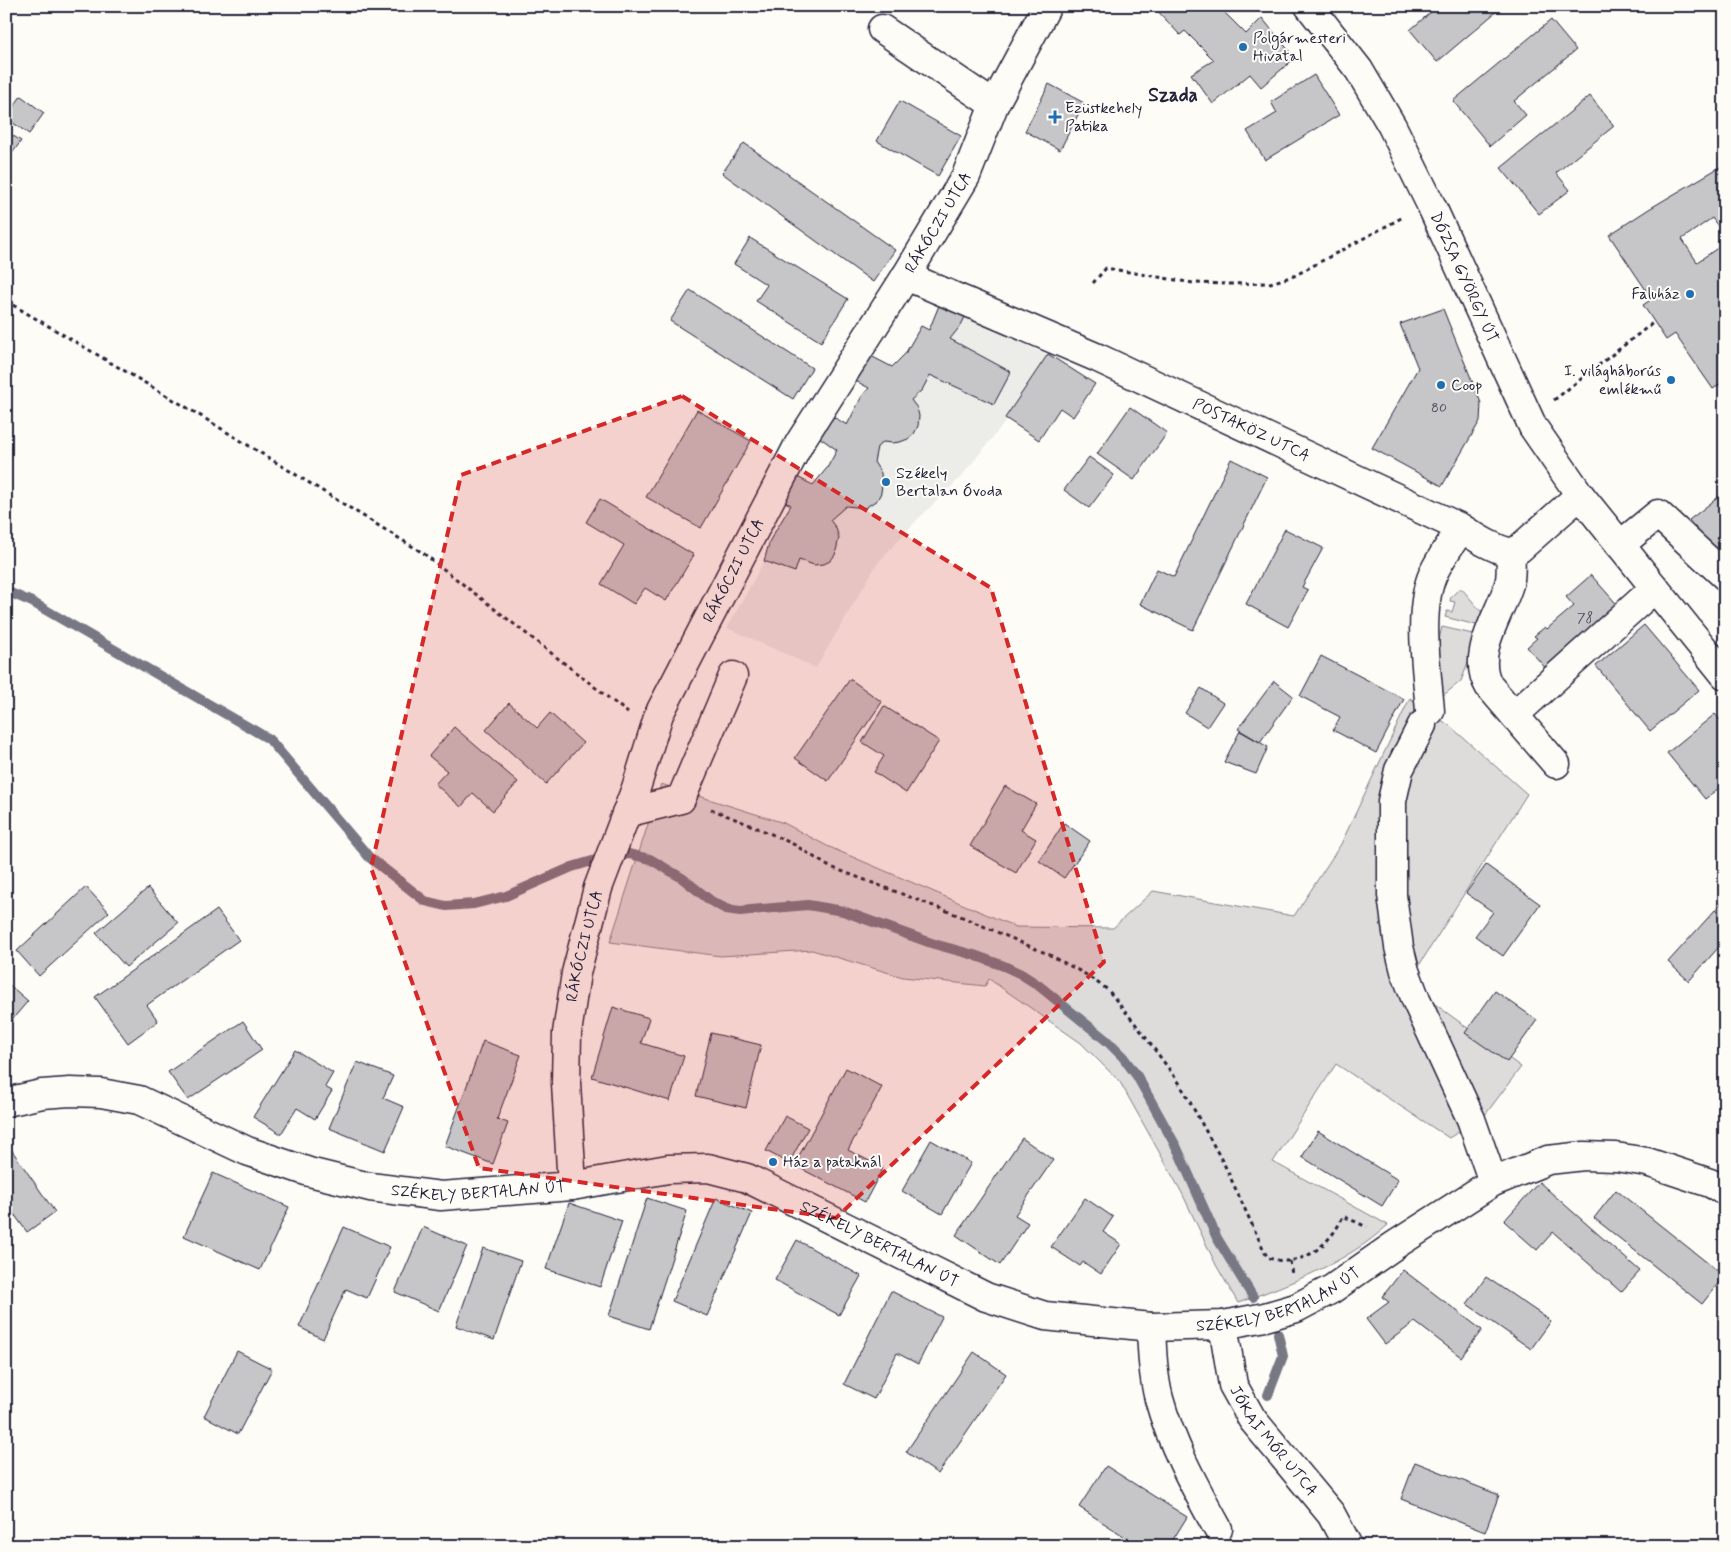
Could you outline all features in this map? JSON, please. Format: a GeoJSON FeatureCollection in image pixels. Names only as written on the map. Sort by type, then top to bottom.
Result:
{"type":"FeatureCollection","features":[{"type":"Feature","properties":{"kind":"street","name":"RÁKÓCZI UTCA"},"geometry":{"type":"LineString","coordinates":[[572,1186],[566,1083],[567,1033],[576,973],[598,888],[636,788],[659,714],[800,442],[906,276],[966,176],[994,105],[1047,6]]}},
{"type":"Feature","properties":{"kind":"street","name":"DÓZSA GYÖRGY ÚT"},"geometry":{"type":"LineString","coordinates":[[1309,6],[1359,70],[1392,126],[1430,202],[1532,427],[1580,496],[1725,674]]}},
{"type":"Feature","properties":{"kind":"street"},"geometry":{"type":"LineString","coordinates":[[882,29],[994,105]]}},
{"type":"Feature","properties":{"kind":"street","name":"POSTAKÖZ UTCA"},"geometry":{"type":"LineString","coordinates":[[906,276],[1098,358],[1461,528],[1485,543],[1511,553]]}},
{"type":"Feature","properties":{"kind":"street"},"geometry":{"type":"LineString","coordinates":[[1556,764],[1489,686],[1482,673],[1481,665],[1482,654],[1510,582],[1511,553],[1519,549],[1580,496]]}},
{"type":"Feature","properties":{"kind":"street"},"geometry":{"type":"LineString","coordinates":[[1620,546],[1658,514],[1725,576]]}},
{"type":"Feature","properties":{"kind":"street"},"geometry":{"type":"LineString","coordinates":[[1461,528],[1433,574],[1426,606],[1426,718],[1399,770],[1392,801],[1392,895],[1399,947],[1405,971],[1416,1000],[1471,1119],[1493,1182]]}},
{"type":"Feature","properties":{"kind":"street"},"geometry":{"type":"LineString","coordinates":[[1514,715],[1655,588]]}},
{"type":"Feature","properties":{"kind":"street"},"geometry":{"type":"LineString","coordinates":[[624,818],[681,799],[733,676]]}},
{"type":"Feature","properties":{"kind":"street","name":"SZÉKELY BERTALAN ÚT"},"geometry":{"type":"LineString","coordinates":[[6,1102],[42,1094],[70,1092],[101,1093],[139,1100],[247,1151],[309,1172],[370,1187],[441,1196],[572,1186],[668,1169],[708,1168],[748,1178],[986,1297],[1045,1316],[1150,1327],[1223,1325],[1265,1317],[1296,1308],[1332,1289],[1395,1245],[1493,1182],[1548,1160],[1584,1156],[1616,1157],[1648,1162],[1725,1191]]}},
{"type":"Feature","properties":{"kind":"street","name":"JÓKAI MÓR UTCA"},"geometry":{"type":"LineString","coordinates":[[1223,1325],[1233,1385],[1252,1418],[1331,1514],[1348,1546]]}},
{"type":"Feature","properties":{"kind":"street"},"geometry":{"type":"LineString","coordinates":[[1150,1327],[1159,1398],[1180,1459],[1218,1529]]}},
{"type":"Feature","properties":{"kind":"path"},"geometry":{"type":"LineString","coordinates":[[1093,283],[1106,268],[1193,283],[1270,283],[1294,276],[1430,202]]}},
{"type":"Feature","properties":{"kind":"path"},"geometry":{"type":"LineString","coordinates":[[6,301],[200,416],[423,553],[653,733]]}},
{"type":"Feature","properties":{"kind":"path"},"geometry":{"type":"LineString","coordinates":[[1555,399],[1654,322]]}},
{"type":"Feature","properties":{"kind":"path"},"geometry":{"type":"LineString","coordinates":[[681,799],[724,813],[767,832],[795,845],[828,866],[960,916],[1050,955],[1085,974],[1108,990],[1180,1084],[1224,1166],[1267,1257],[1276,1261],[1290,1261],[1318,1250],[1330,1239],[1343,1216],[1378,1232],[1395,1245]]}},
{"type":"Feature","properties":{"kind":"highlighted area"},"geometry":{"type":"Polygon","coordinates":[[[682,396],[991,588],[1104,962],[836,1218],[479,1168],[371,868],[461,475],[682,396]]]}},
{"type":"Feature","properties":{"kind":"shaded area","name":"Székely Bertalan Óvoda"},"geometry":{"type":"Polygon","coordinates":[[[940,303],[1052,357],[1010,416],[960,478],[916,521],[877,564],[816,668],[727,628],[764,561],[774,533],[790,506],[783,501],[797,477],[813,485],[827,468],[837,451],[819,437],[847,425],[862,396],[869,388],[854,380],[869,355],[893,367],[905,354],[921,326],[929,330],[940,303]]]}},
{"type":"Feature","properties":{"kind":"shaded area"},"geometry":{"type":"Polygon","coordinates":[[[1459,589],[1462,589],[1484,615],[1480,626],[1445,617],[1447,611],[1452,612],[1455,602],[1450,601],[1451,597],[1459,589]]]}},
{"type":"Feature","properties":{"kind":"shaded area"},"geometry":{"type":"Polygon","coordinates":[[[1442,627],[1477,635],[1478,638],[1461,681],[1435,702],[1437,648],[1442,627]]]}},
{"type":"Feature","properties":{"kind":"shaded area"},"geometry":{"type":"Polygon","coordinates":[[[1410,698],[1450,726],[1527,794],[1418,967],[1424,996],[1521,1067],[1485,1115],[1449,1138],[1336,1064],[1273,1162],[1388,1225],[1371,1239],[1336,1262],[1297,1280],[1238,1303],[1216,1265],[1182,1193],[1120,1082],[1081,1043],[989,979],[985,986],[903,977],[812,950],[721,956],[610,942],[661,784],[784,823],[827,846],[1016,927],[1113,928],[1153,891],[1294,916],[1341,844],[1410,698]]]}},
{"type":"Feature","properties":{"kind":"building","name":"Polgármesteri Hivatal"},"geometry":{"type":"Polygon","coordinates":[[[1153,6],[1218,6],[1246,34],[1262,18],[1295,58],[1261,87],[1250,74],[1213,104],[1191,74],[1214,60],[1185,31],[1180,35],[1153,6]]]}},
{"type":"Feature","properties":{"kind":"building"},"geometry":{"type":"Polygon","coordinates":[[[1438,6],[1503,6],[1437,62],[1410,30],[1438,6]]]}},
{"type":"Feature","properties":{"kind":"building"},"geometry":{"type":"Polygon","coordinates":[[[1551,20],[1576,50],[1514,101],[1526,115],[1490,146],[1453,101],[1551,20]]]}},
{"type":"Feature","properties":{"kind":"building"},"geometry":{"type":"Polygon","coordinates":[[[1314,75],[1339,115],[1265,160],[1247,131],[1277,113],[1271,102],[1314,75]]]}},
{"type":"Feature","properties":{"kind":"building","name":"Ezüstkehely Patika"},"geometry":{"type":"Polygon","coordinates":[[[1049,84],[1084,103],[1060,150],[1025,131],[1049,84]]]}},
{"type":"Feature","properties":{"kind":"building"},"geometry":{"type":"Polygon","coordinates":[[[21,96],[44,113],[29,134],[6,118],[21,96]]]}},
{"type":"Feature","properties":{"kind":"building"},"geometry":{"type":"Polygon","coordinates":[[[1590,96],[1614,126],[1556,173],[1570,190],[1539,214],[1501,168],[1590,96]]]}},
{"type":"Feature","properties":{"kind":"building"},"geometry":{"type":"Polygon","coordinates":[[[900,101],[961,136],[938,176],[877,141],[900,101]]]}},
{"type":"Feature","properties":{"kind":"building"},"geometry":{"type":"Polygon","coordinates":[[[6,131],[21,141],[6,162],[6,131]]]}},
{"type":"Feature","properties":{"kind":"building"},"geometry":{"type":"Polygon","coordinates":[[[744,143],[895,250],[873,282],[722,173],[744,143]]]}},
{"type":"Feature","properties":{"kind":"building"},"geometry":{"type":"Polygon","coordinates":[[[1725,164],[1725,236],[1712,218],[1682,239],[1697,262],[1725,243],[1725,381],[1713,389],[1675,334],[1666,340],[1643,305],[1652,299],[1609,235],[1725,164]]]}},
{"type":"Feature","properties":{"kind":"building"},"geometry":{"type":"Polygon","coordinates":[[[750,238],[848,299],[821,342],[756,301],[767,285],[734,264],[750,238]]]}},
{"type":"Feature","properties":{"kind":"building"},"geometry":{"type":"Polygon","coordinates":[[[690,290],[812,368],[793,399],[670,321],[690,290]]]}},
{"type":"Feature","properties":{"kind":"building"},"geometry":{"type":"Polygon","coordinates":[[[940,303],[966,315],[950,339],[1011,372],[994,404],[930,375],[922,390],[911,400],[917,408],[919,416],[918,426],[914,434],[900,442],[883,442],[877,447],[874,462],[881,473],[882,484],[881,493],[877,500],[865,508],[846,506],[830,520],[836,528],[839,538],[835,555],[830,561],[814,565],[799,560],[795,572],[764,561],[770,540],[791,505],[783,501],[797,477],[813,485],[827,468],[837,450],[819,437],[832,416],[847,425],[862,396],[869,388],[854,380],[869,355],[892,367],[905,354],[921,326],[929,330],[940,303]]]}},
{"type":"Feature","properties":{"kind":"building","name":"Coop"},"geometry":{"type":"Polygon","coordinates":[[[1443,309],[1481,403],[1480,421],[1442,486],[1372,448],[1418,368],[1400,324],[1443,309]]]}},
{"type":"Feature","properties":{"kind":"building"},"geometry":{"type":"Polygon","coordinates":[[[1048,354],[1095,384],[1073,417],[1060,408],[1039,440],[1005,418],[1048,354]]]}},
{"type":"Feature","properties":{"kind":"building"},"geometry":{"type":"Polygon","coordinates":[[[1130,407],[1167,433],[1134,480],[1097,454],[1130,407]]]}},
{"type":"Feature","properties":{"kind":"building"},"geometry":{"type":"Polygon","coordinates":[[[697,410],[751,441],[701,528],[646,497],[697,410]]]}},
{"type":"Feature","properties":{"kind":"building"},"geometry":{"type":"Polygon","coordinates":[[[1089,457],[1114,475],[1089,508],[1064,490],[1089,457]]]}},
{"type":"Feature","properties":{"kind":"building"},"geometry":{"type":"Polygon","coordinates":[[[1231,459],[1267,477],[1193,630],[1140,604],[1157,569],[1174,577],[1231,459]]]}},
{"type":"Feature","properties":{"kind":"building"},"geometry":{"type":"Polygon","coordinates":[[[1725,492],[1725,558],[1721,560],[1689,520],[1725,492]]]}},
{"type":"Feature","properties":{"kind":"building"},"geometry":{"type":"Polygon","coordinates":[[[600,499],[694,555],[666,601],[645,588],[634,604],[601,584],[624,545],[586,522],[600,499]]]}},
{"type":"Feature","properties":{"kind":"building"},"geometry":{"type":"Polygon","coordinates":[[[1285,529],[1323,548],[1302,587],[1308,590],[1288,627],[1246,604],[1285,529]]]}},
{"type":"Feature","properties":{"kind":"building"},"geometry":{"type":"Polygon","coordinates":[[[1591,575],[1621,609],[1549,672],[1527,647],[1537,638],[1534,636],[1545,627],[1547,629],[1574,606],[1566,597],[1591,575]]]}},
{"type":"Feature","properties":{"kind":"building"},"geometry":{"type":"Polygon","coordinates":[[[1644,625],[1699,690],[1650,731],[1596,666],[1644,625]]]}},
{"type":"Feature","properties":{"kind":"building"},"geometry":{"type":"Polygon","coordinates":[[[1321,656],[1404,699],[1376,753],[1333,730],[1340,717],[1300,696],[1321,656]]]}},
{"type":"Feature","properties":{"kind":"building"},"geometry":{"type":"Polygon","coordinates":[[[850,679],[882,702],[828,781],[795,758],[850,679]]]}},
{"type":"Feature","properties":{"kind":"building"},"geometry":{"type":"Polygon","coordinates":[[[1274,681],[1293,696],[1260,742],[1238,729],[1274,681]]]}},
{"type":"Feature","properties":{"kind":"building"},"geometry":{"type":"Polygon","coordinates":[[[1201,688],[1223,703],[1207,727],[1185,713],[1201,688]]]}},
{"type":"Feature","properties":{"kind":"building"},"geometry":{"type":"Polygon","coordinates":[[[509,703],[537,728],[550,713],[583,743],[546,784],[486,730],[509,703]]]}},
{"type":"Feature","properties":{"kind":"building"},"geometry":{"type":"Polygon","coordinates":[[[884,706],[939,741],[906,793],[874,772],[884,756],[862,742],[884,706]]]}},
{"type":"Feature","properties":{"kind":"building"},"geometry":{"type":"Polygon","coordinates":[[[1715,714],[1725,725],[1725,783],[1705,799],[1667,753],[1715,714]]]}},
{"type":"Feature","properties":{"kind":"building"},"geometry":{"type":"Polygon","coordinates":[[[454,727],[518,782],[493,811],[473,793],[461,807],[435,784],[447,771],[429,756],[454,727]]]}},
{"type":"Feature","properties":{"kind":"building"},"geometry":{"type":"Polygon","coordinates":[[[1240,731],[1268,747],[1256,774],[1224,762],[1240,731]]]}},
{"type":"Feature","properties":{"kind":"building"},"geometry":{"type":"Polygon","coordinates":[[[1005,786],[1036,804],[1021,830],[1036,839],[1016,873],[970,846],[1005,786]]]}},
{"type":"Feature","properties":{"kind":"building"},"geometry":{"type":"Polygon","coordinates":[[[1064,823],[1090,841],[1064,878],[1039,861],[1064,823]]]}},
{"type":"Feature","properties":{"kind":"building"},"geometry":{"type":"Polygon","coordinates":[[[1486,865],[1540,904],[1503,956],[1475,936],[1493,912],[1466,893],[1486,865]]]}},
{"type":"Feature","properties":{"kind":"building"},"geometry":{"type":"Polygon","coordinates":[[[86,887],[109,912],[39,976],[17,951],[86,887]]]}},
{"type":"Feature","properties":{"kind":"building"},"geometry":{"type":"Polygon","coordinates":[[[148,888],[178,923],[126,967],[96,933],[148,888]]]}},
{"type":"Feature","properties":{"kind":"building"},"geometry":{"type":"Polygon","coordinates":[[[1725,899],[1725,940],[1689,981],[1668,962],[1725,899]]]}},
{"type":"Feature","properties":{"kind":"building"},"geometry":{"type":"Polygon","coordinates":[[[217,910],[239,940],[147,1005],[158,1021],[128,1043],[95,997],[217,910]]]}},
{"type":"Feature","properties":{"kind":"building"},"geometry":{"type":"Polygon","coordinates":[[[6,982],[28,1001],[10,1022],[6,1018],[6,982]]]}},
{"type":"Feature","properties":{"kind":"building"},"geometry":{"type":"Polygon","coordinates":[[[1495,991],[1537,1020],[1507,1062],[1465,1033],[1495,991]]]}},
{"type":"Feature","properties":{"kind":"building"},"geometry":{"type":"Polygon","coordinates":[[[613,1007],[649,1018],[641,1043],[684,1056],[670,1101],[592,1077],[613,1007]]]}},
{"type":"Feature","properties":{"kind":"building"},"geometry":{"type":"Polygon","coordinates":[[[243,1021],[262,1050],[188,1100],[168,1072],[243,1021]]]}},
{"type":"Feature","properties":{"kind":"building"},"geometry":{"type":"Polygon","coordinates":[[[711,1033],[761,1045],[746,1108],[696,1096],[711,1033]]]}},
{"type":"Feature","properties":{"kind":"building"},"geometry":{"type":"Polygon","coordinates":[[[483,1041],[521,1055],[497,1119],[508,1123],[493,1164],[445,1146],[483,1041]]]}},
{"type":"Feature","properties":{"kind":"building"},"geometry":{"type":"Polygon","coordinates":[[[295,1050],[333,1073],[325,1087],[332,1091],[315,1119],[297,1108],[281,1134],[253,1117],[295,1050]]]}},
{"type":"Feature","properties":{"kind":"building"},"geometry":{"type":"Polygon","coordinates":[[[357,1062],[393,1076],[383,1098],[404,1107],[385,1151],[329,1128],[357,1062]]]}},
{"type":"Feature","properties":{"kind":"building"},"geometry":{"type":"Polygon","coordinates":[[[846,1068],[882,1087],[848,1150],[883,1168],[865,1202],[794,1165],[846,1068]]]}},
{"type":"Feature","properties":{"kind":"building"},"geometry":{"type":"Polygon","coordinates":[[[785,1116],[808,1128],[789,1163],[766,1151],[785,1116]]]}},
{"type":"Feature","properties":{"kind":"building"},"geometry":{"type":"Polygon","coordinates":[[[1318,1131],[1398,1180],[1382,1206],[1302,1157],[1318,1131]]]}},
{"type":"Feature","properties":{"kind":"building"},"geometry":{"type":"Polygon","coordinates":[[[1022,1138],[1053,1160],[1015,1215],[1028,1223],[1000,1265],[956,1235],[1022,1138]]]}},
{"type":"Feature","properties":{"kind":"building"},"geometry":{"type":"Polygon","coordinates":[[[931,1140],[971,1163],[942,1214],[902,1191],[931,1140]]]}},
{"type":"Feature","properties":{"kind":"building"},"geometry":{"type":"Polygon","coordinates":[[[6,1142],[55,1212],[27,1232],[6,1203],[6,1142]]]}},
{"type":"Feature","properties":{"kind":"building"},"geometry":{"type":"Polygon","coordinates":[[[213,1173],[289,1207],[260,1270],[184,1236],[213,1173]]]}},
{"type":"Feature","properties":{"kind":"building"},"geometry":{"type":"Polygon","coordinates":[[[1539,1182],[1640,1271],[1621,1292],[1553,1232],[1537,1250],[1504,1221],[1539,1182]]]}},
{"type":"Feature","properties":{"kind":"building"},"geometry":{"type":"Polygon","coordinates":[[[1616,1190],[1724,1276],[1702,1304],[1594,1218],[1616,1190]]]}},
{"type":"Feature","properties":{"kind":"building"},"geometry":{"type":"Polygon","coordinates":[[[647,1198],[687,1211],[649,1329],[609,1316],[647,1198]]]}},
{"type":"Feature","properties":{"kind":"building"},"geometry":{"type":"Polygon","coordinates":[[[716,1198],[752,1213],[707,1316],[672,1301],[716,1198]]]}},
{"type":"Feature","properties":{"kind":"building"},"geometry":{"type":"Polygon","coordinates":[[[1085,1198],[1113,1217],[1103,1232],[1121,1244],[1101,1274],[1083,1262],[1080,1266],[1051,1247],[1085,1198]]]}},
{"type":"Feature","properties":{"kind":"building"},"geometry":{"type":"Polygon","coordinates":[[[569,1203],[622,1221],[600,1287],[546,1269],[569,1203]]]}},
{"type":"Feature","properties":{"kind":"building"},"geometry":{"type":"Polygon","coordinates":[[[344,1227],[390,1247],[367,1298],[346,1289],[323,1339],[299,1327],[344,1227]]]}},
{"type":"Feature","properties":{"kind":"building"},"geometry":{"type":"Polygon","coordinates":[[[423,1227],[467,1246],[439,1311],[395,1292],[423,1227]]]}},
{"type":"Feature","properties":{"kind":"building"},"geometry":{"type":"Polygon","coordinates":[[[797,1240],[861,1276],[839,1315],[775,1280],[797,1240]]]}},
{"type":"Feature","properties":{"kind":"building"},"geometry":{"type":"Polygon","coordinates":[[[483,1248],[521,1261],[494,1340],[456,1326],[483,1248]]]}},
{"type":"Feature","properties":{"kind":"building"},"geometry":{"type":"Polygon","coordinates":[[[1403,1270],[1482,1330],[1461,1357],[1415,1322],[1385,1344],[1366,1319],[1389,1302],[1382,1297],[1403,1270]]]}},
{"type":"Feature","properties":{"kind":"building"},"geometry":{"type":"Polygon","coordinates":[[[1486,1277],[1551,1321],[1531,1349],[1467,1304],[1486,1277]]]}},
{"type":"Feature","properties":{"kind":"building"},"geometry":{"type":"Polygon","coordinates":[[[891,1291],[942,1317],[918,1364],[897,1353],[874,1399],[844,1384],[891,1291]]]}},
{"type":"Feature","properties":{"kind":"building"},"geometry":{"type":"Polygon","coordinates":[[[237,1351],[272,1369],[238,1434],[204,1416],[237,1351]]]}},
{"type":"Feature","properties":{"kind":"building"},"geometry":{"type":"Polygon","coordinates":[[[974,1352],[1006,1374],[938,1474],[906,1452],[974,1352]]]}},
{"type":"Feature","properties":{"kind":"building"},"geometry":{"type":"Polygon","coordinates":[[[1415,1462],[1499,1495],[1485,1532],[1401,1499],[1415,1462]]]}},
{"type":"Feature","properties":{"kind":"building"},"geometry":{"type":"Polygon","coordinates":[[[1106,1466],[1187,1517],[1169,1546],[1139,1546],[1079,1507],[1106,1466]]]}},
{"type":"Feature","properties":{"kind":"waterway"},"geometry":{"type":"LineString","coordinates":[[6,591],[32,602],[269,739],[369,857],[425,901],[446,906],[474,904],[506,896],[572,867],[599,859],[629,854],[650,859],[682,878],[711,901],[726,909],[740,911],[808,905],[843,911],[934,944],[974,955],[1021,974],[1038,985],[1107,1041],[1123,1057],[1137,1076],[1177,1148],[1217,1238],[1253,1297]]}},
{"type":"Feature","properties":{"kind":"waterway"},"geometry":{"type":"LineString","coordinates":[[1268,1395],[1283,1356],[1278,1334]]}},
{"type":"Feature","properties":{"kind":"place","name":"Polgármesteri Hivatal"},"geometry":{"type":"Point","coordinates":[1243,47]}},
{"type":"Feature","properties":{"kind":"place","name":"Ezüstkehely Patika"},"geometry":{"type":"Point","coordinates":[1055,117]}},
{"type":"Feature","properties":{"kind":"place","name":"Faluház"},"geometry":{"type":"Point","coordinates":[1690,294]}},
{"type":"Feature","properties":{"kind":"place","name":"I. világháborús emlékmű"},"geometry":{"type":"Point","coordinates":[1671,380]}},
{"type":"Feature","properties":{"kind":"place","name":"Coop"},"geometry":{"type":"Point","coordinates":[1441,385]}},
{"type":"Feature","properties":{"kind":"place","name":"Székely Bertalan Óvoda"},"geometry":{"type":"Point","coordinates":[886,482]}},
{"type":"Feature","properties":{"kind":"place","name":"Ház a pataknál"},"geometry":{"type":"Point","coordinates":[773,1162]}},
{"type":"Feature","properties":{"kind":"district","name":"Szada"},"geometry":{"type":"Point","coordinates":[1173,95]}}]}
